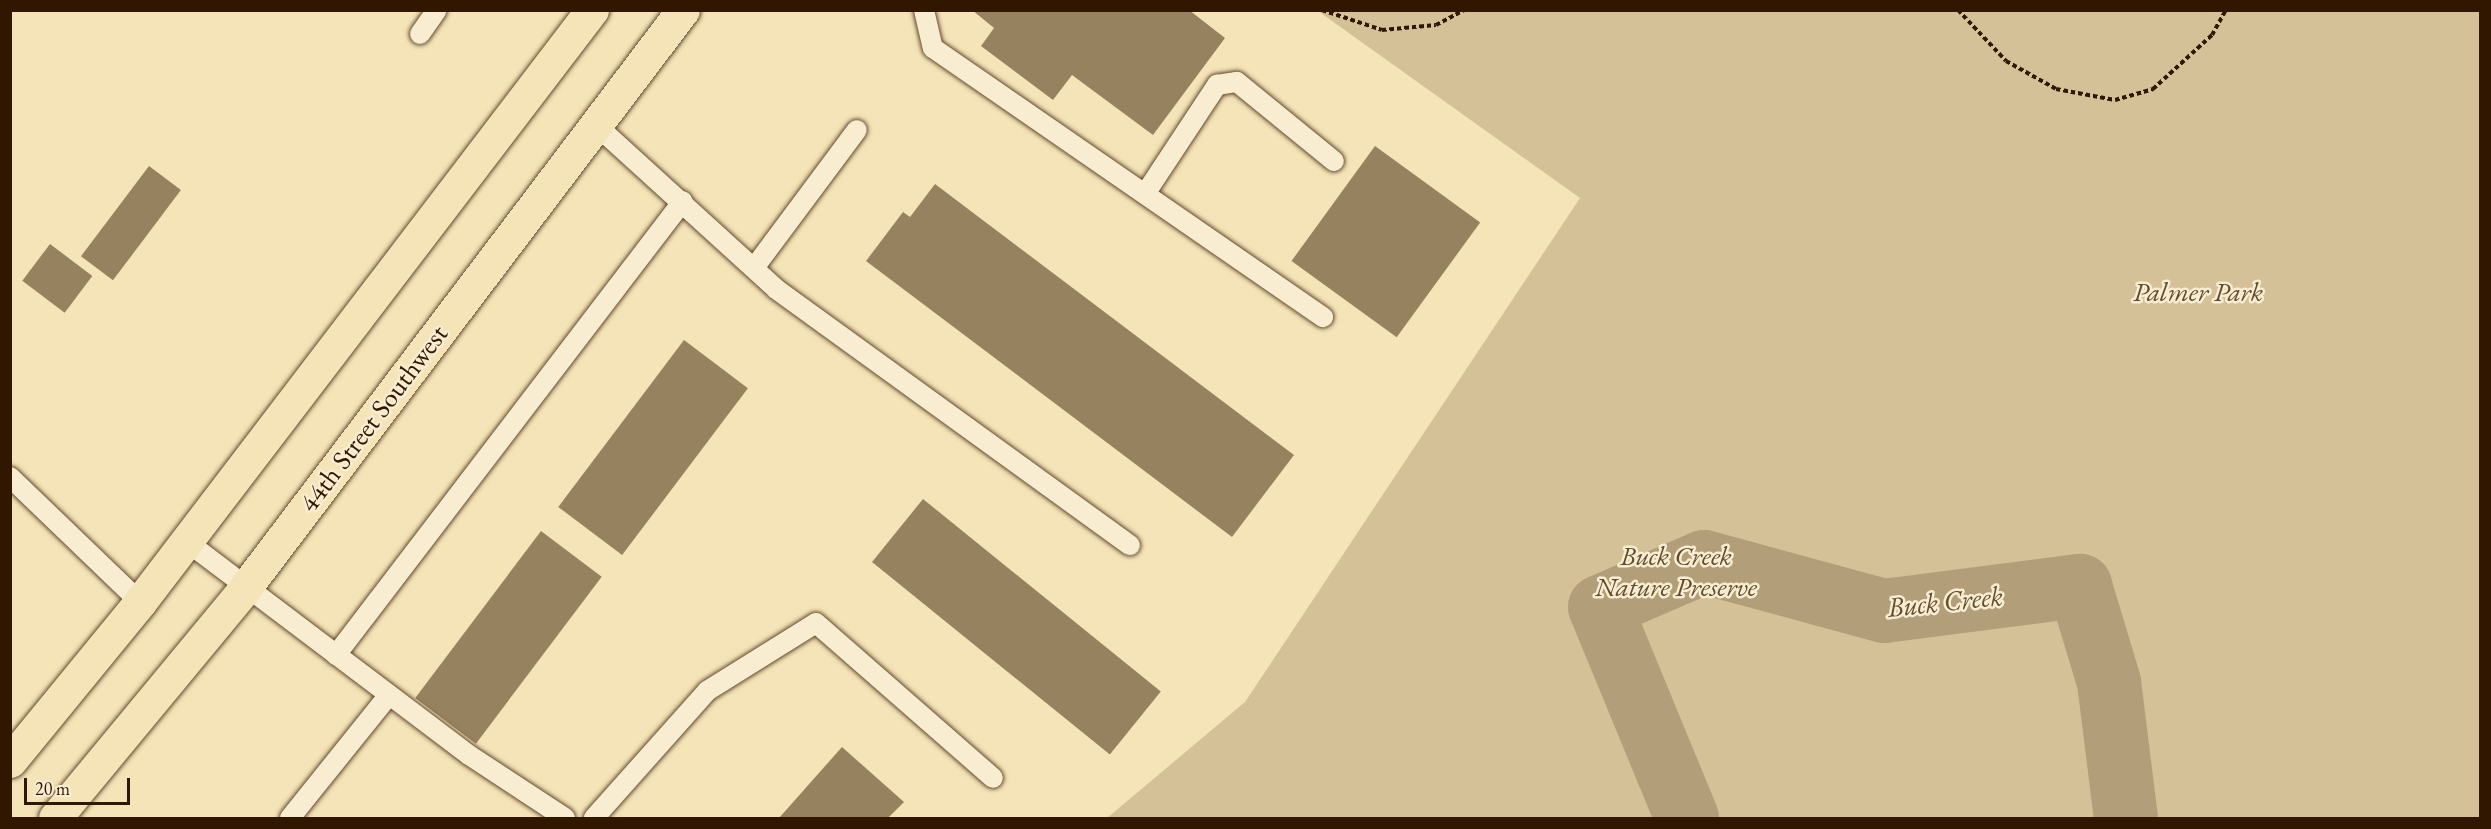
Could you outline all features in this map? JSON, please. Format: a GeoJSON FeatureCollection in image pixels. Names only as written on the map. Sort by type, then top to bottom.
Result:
{"type":"FeatureCollection","features":[{"type":"Feature","properties":{"kind":"main road"},"geometry":{"type":"LineString","coordinates":[[10,761],[140,602],[592,10]]}},
{"type":"Feature","properties":{"kind":"main road","name":"44th Street Southwest"},"geometry":{"type":"LineString","coordinates":[[59,817],[245,588],[683,10]]}},
{"type":"Feature","properties":{"kind":"lane"},"geometry":{"type":"LineString","coordinates":[[420,34],[437,10]]}},
{"type":"Feature","properties":{"kind":"lane"},"geometry":{"type":"LineString","coordinates":[[924,10],[933,48],[1323,317]]}},
{"type":"Feature","properties":{"kind":"lane"},"geometry":{"type":"LineString","coordinates":[[1145,194],[1217,85],[1237,82],[1334,161]]}},
{"type":"Feature","properties":{"kind":"lane"},"geometry":{"type":"LineString","coordinates":[[596,125],[683,201],[776,289],[1130,545]]}},
{"type":"Feature","properties":{"kind":"lane"},"geometry":{"type":"LineString","coordinates":[[754,268],[857,130]]}},
{"type":"Feature","properties":{"kind":"lane"},"geometry":{"type":"LineString","coordinates":[[336,655],[683,201]]}},
{"type":"Feature","properties":{"kind":"lane"},"geometry":{"type":"LineString","coordinates":[[10,477],[140,602]]}},
{"type":"Feature","properties":{"kind":"lane"},"geometry":{"type":"LineString","coordinates":[[186,542],[469,755],[565,819]]}},
{"type":"Feature","properties":{"kind":"lane"},"geometry":{"type":"LineString","coordinates":[[594,819],[707,691],[816,622],[993,778]]}},
{"type":"Feature","properties":{"kind":"lane"},"geometry":{"type":"LineString","coordinates":[[290,819],[389,695]]}},
{"type":"Feature","properties":{"kind":"path"},"geometry":{"type":"LineString","coordinates":[[1322,10],[1382,30],[1436,25],[1464,10]]}},
{"type":"Feature","properties":{"kind":"path"},"geometry":{"type":"LineString","coordinates":[[1958,10],[2006,61],[2056,89],[2115,100],[2152,89],[2212,35],[2226,10]]}},
{"type":"Feature","properties":{"kind":"green space"},"geometry":{"type":"Polygon","coordinates":[[[1318,11],[2480,11],[2480,818],[1107,818],[1245,702],[1580,198],[1318,11]]]}},
{"type":"Feature","properties":{"kind":"building"},"geometry":{"type":"Polygon","coordinates":[[[972,10],[1189,10],[1225,38],[1153,135],[1072,75],[1053,100],[981,46],[994,28],[972,10]]]}},
{"type":"Feature","properties":{"kind":"building"},"geometry":{"type":"Polygon","coordinates":[[[1375,146],[1480,222],[1397,337],[1292,261],[1375,146]]]}},
{"type":"Feature","properties":{"kind":"building"},"geometry":{"type":"Polygon","coordinates":[[[149,166],[181,190],[113,280],[81,256],[149,166]]]}},
{"type":"Feature","properties":{"kind":"building"},"geometry":{"type":"Polygon","coordinates":[[[935,184],[1294,455],[1232,537],[866,261],[903,212],[910,217],[935,184]]]}},
{"type":"Feature","properties":{"kind":"building"},"geometry":{"type":"Polygon","coordinates":[[[50,244],[92,276],[65,313],[22,281],[50,244]]]}},
{"type":"Feature","properties":{"kind":"building"},"geometry":{"type":"Polygon","coordinates":[[[684,340],[748,388],[622,555],[558,507],[684,340]]]}},
{"type":"Feature","properties":{"kind":"building"},"geometry":{"type":"Polygon","coordinates":[[[923,499],[1161,692],[1110,755],[872,562],[923,499]]]}},
{"type":"Feature","properties":{"kind":"building"},"geometry":{"type":"Polygon","coordinates":[[[541,531],[602,577],[476,744],[415,698],[541,531]]]}},
{"type":"Feature","properties":{"kind":"building"},"geometry":{"type":"Polygon","coordinates":[[[842,747],[904,802],[888,818],[779,818],[842,747]]]}},
{"type":"Feature","properties":{"kind":"waterway","name":"Buck Creek"},"geometry":{"type":"LineString","coordinates":[[1687,818],[1600,607],[1704,562],[1884,611],[2080,586],[2109,682],[2126,818]]}},
{"type":"Feature","properties":{"kind":"park label","name":"Palmer Park"},"geometry":{"type":"Point","coordinates":[2198,292]}},
{"type":"Feature","properties":{"kind":"park label","name":"Buck Creek Nature Preserve"},"geometry":{"type":"Point","coordinates":[1676,570]}}]}
